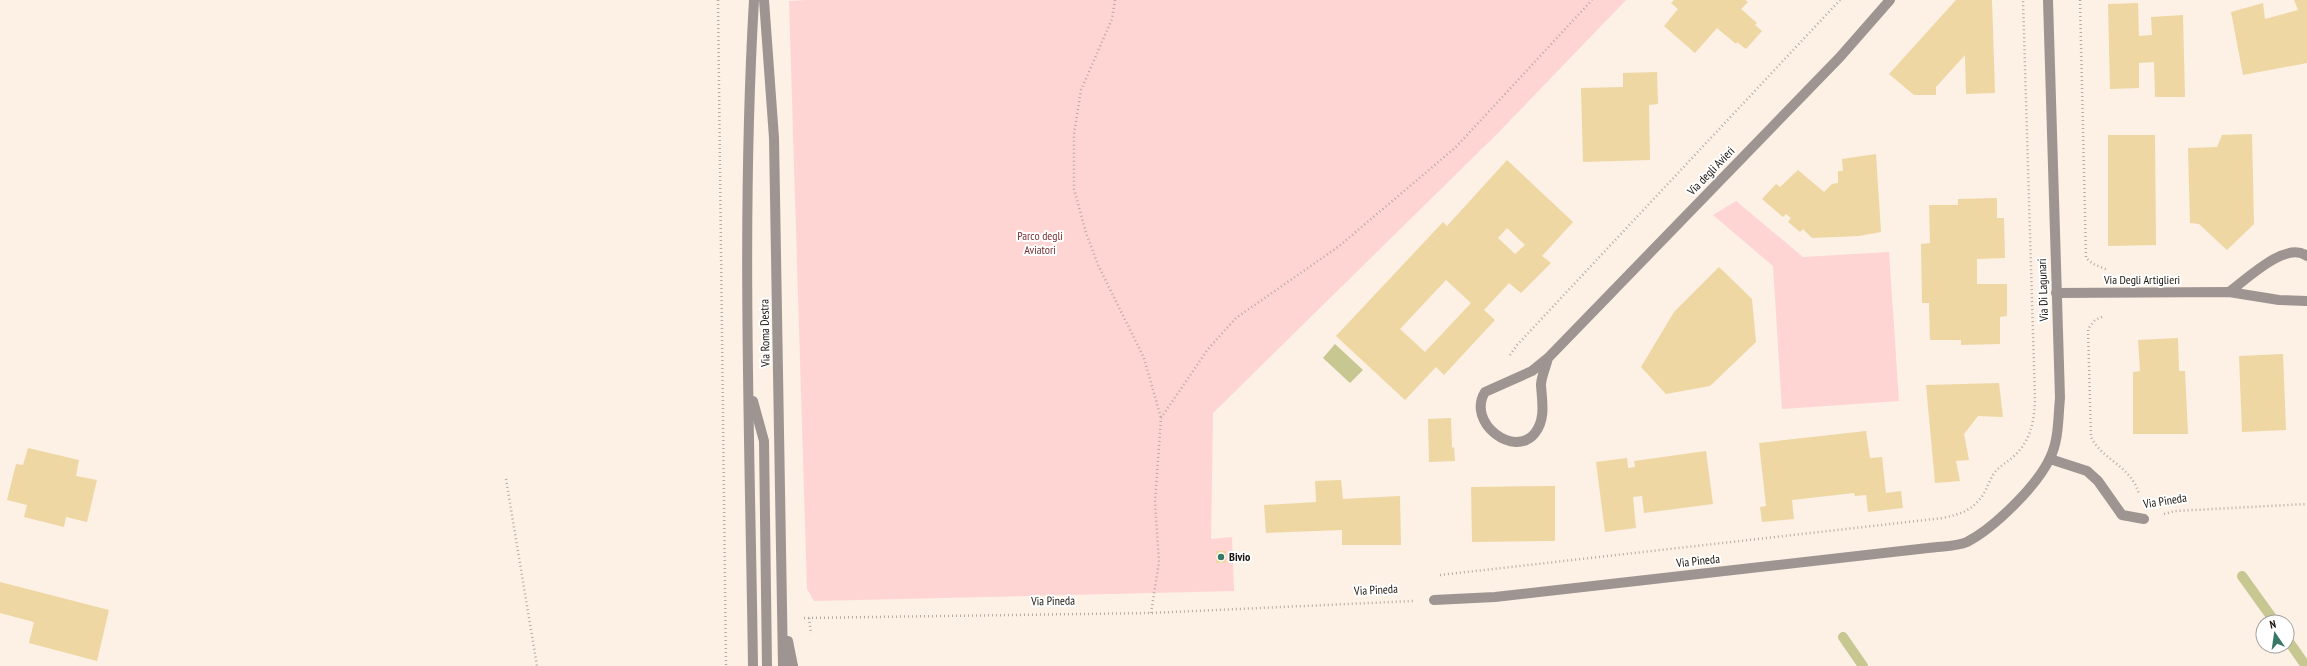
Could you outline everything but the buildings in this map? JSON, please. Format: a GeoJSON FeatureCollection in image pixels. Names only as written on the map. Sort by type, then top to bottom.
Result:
{"type":"FeatureCollection","features":[{"type":"Feature","properties":{"kind":"street","name":"Via Roma Destra"},"geometry":{"type":"LineString","coordinates":[[753,666],[749,385],[748,105],[754,0]]}},
{"type":"Feature","properties":{"kind":"street","name":"Via Roma Destra"},"geometry":{"type":"LineString","coordinates":[[764,0],[774,138],[784,621],[783,666]]}},
{"type":"Feature","properties":{"kind":"street","name":"Via degli Avieri"},"geometry":{"type":"LineString","coordinates":[[1548,358],[1541,384],[1542,419],[1535,433],[1527,439],[1516,442],[1493,433],[1484,421],[1480,407],[1481,399],[1485,392],[1532,371],[1548,358],[1840,57],[1890,0]]}},
{"type":"Feature","properties":{"kind":"street","name":"Via Di Lagunari"},"geometry":{"type":"LineString","coordinates":[[1966,542],[1999,520],[2020,499],[2050,459],[2057,435],[2060,398],[2048,0]]}},
{"type":"Feature","properties":{"kind":"street"},"geometry":{"type":"LineString","coordinates":[[2229,292],[2268,262],[2287,252],[2302,252],[2307,256]]}},
{"type":"Feature","properties":{"kind":"street","name":"Via Degli Artiglieri"},"geometry":{"type":"LineString","coordinates":[[2056,293],[2229,292],[2279,300],[2307,301]]}},
{"type":"Feature","properties":{"kind":"street","name":"Via Roma Destra"},"geometry":{"type":"LineString","coordinates":[[749,385],[764,441],[767,666]]}},
{"type":"Feature","properties":{"kind":"street","name":"Via Pineda"},"geometry":{"type":"LineString","coordinates":[[2050,459],[2086,471],[2098,481],[2122,515],[2144,519]]}},
{"type":"Feature","properties":{"kind":"street","name":"Via Pineda"},"geometry":{"type":"LineString","coordinates":[[1435,599],[1495,597],[1966,542]]}},
{"type":"Feature","properties":{"kind":"street"},"geometry":{"type":"LineString","coordinates":[[784,621],[793,666]]}},
{"type":"Feature","properties":{"kind":"path"},"geometry":{"type":"LineString","coordinates":[[718,0],[726,666]]}},
{"type":"Feature","properties":{"kind":"path"},"geometry":{"type":"LineString","coordinates":[[1115,0],[1112,19],[1081,90],[1074,134],[1074,189],[1086,233],[1098,265],[1144,358],[1161,418],[1155,502],[1158,562],[1151,613]]}},
{"type":"Feature","properties":{"kind":"path"},"geometry":{"type":"LineString","coordinates":[[1161,418],[1208,349],[1236,318],[1338,247],[1456,147],[1592,0]]}},
{"type":"Feature","properties":{"kind":"path"},"geometry":{"type":"LineString","coordinates":[[1509,356],[1517,345],[1840,0]]}},
{"type":"Feature","properties":{"kind":"path"},"geometry":{"type":"LineString","coordinates":[[1435,599],[1437,576],[1943,518],[1964,513],[1974,507],[1984,493],[1988,481],[2004,462],[2014,456],[2019,450],[2033,426],[2035,400],[2023,0]]}},
{"type":"Feature","properties":{"kind":"path"},"geometry":{"type":"LineString","coordinates":[[2080,0],[2086,258],[2093,264],[2108,268],[2108,316],[2095,320],[2088,329],[2091,437],[2095,446],[2119,464],[2133,481],[2138,489],[2144,519]]}},
{"type":"Feature","properties":{"kind":"path"},"geometry":{"type":"LineString","coordinates":[[506,479],[538,666]]}},
{"type":"Feature","properties":{"kind":"path","name":"Via Pineda"},"geometry":{"type":"LineString","coordinates":[[2144,519],[2175,511],[2307,504]]}},
{"type":"Feature","properties":{"kind":"path","name":"Via Pineda"},"geometry":{"type":"LineString","coordinates":[[784,621],[809,618],[1151,613],[1435,599]]}},
{"type":"Feature","properties":{"kind":"green space","name":"Parco degli Aviatori"},"geometry":{"type":"Polygon","coordinates":[[[1626,0],[1497,134],[1213,413],[1211,539],[1232,537],[1234,591],[814,601],[807,589],[789,1],[1626,0]]]}},
{"type":"Feature","properties":{"kind":"green space"},"geometry":{"type":"Polygon","coordinates":[[[1736,201],[1803,257],[1889,252],[1899,401],[1782,409],[1773,266],[1713,215],[1736,201]]]}},
{"type":"Feature","properties":{"kind":"shaded area"},"geometry":{"type":"Polygon","coordinates":[[[1335,344],[1363,370],[1350,383],[1323,358],[1335,344]]]}},
{"type":"Feature","properties":{"kind":"waterway"},"geometry":{"type":"LineString","coordinates":[[2242,576],[2269,614]]}},
{"type":"Feature","properties":{"kind":"waterway"},"geometry":{"type":"LineString","coordinates":[[1843,637],[1863,666]]}},
{"type":"Feature","properties":{"kind":"waterway"},"geometry":{"type":"LineString","coordinates":[[2295,650],[2306,666]]}},
{"type":"Feature","properties":{"kind":"place","name":"Bivio"},"geometry":{"type":"Point","coordinates":[1221,557]}}]}
